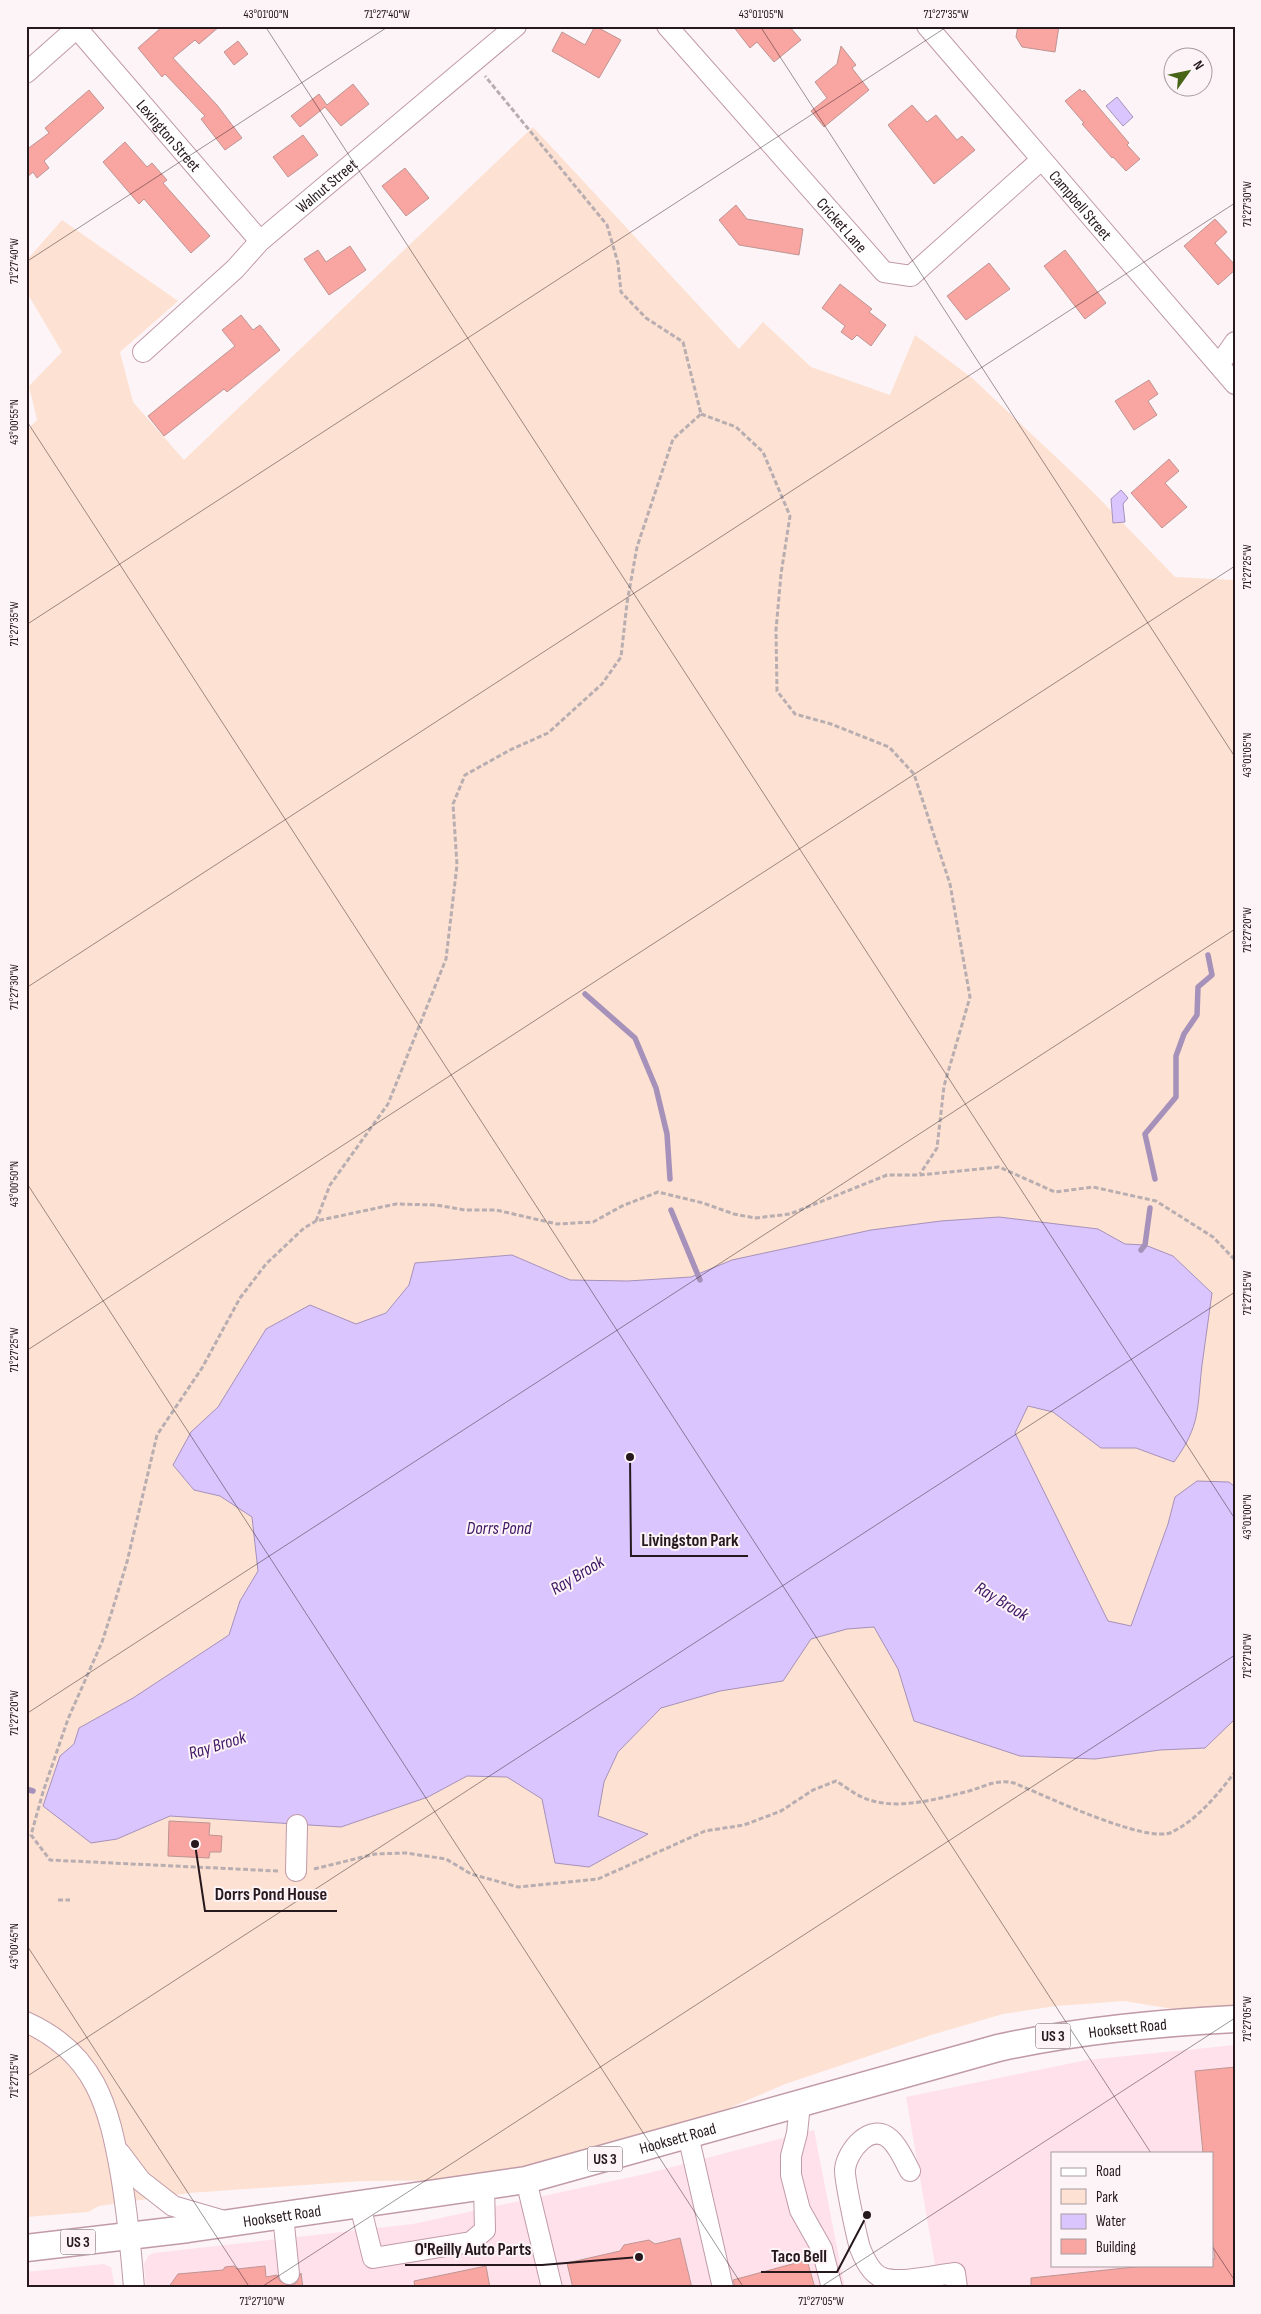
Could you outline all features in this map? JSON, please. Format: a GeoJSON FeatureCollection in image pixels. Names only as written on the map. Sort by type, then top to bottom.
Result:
{"type":"FeatureCollection","features":[{"type":"Feature","properties":{"kind":"main road","name":"Hooksett Road"},"geometry":{"type":"LineString","coordinates":[[26,2248],[360,2205],[526,2180],[688,2136],[932,2065],[1050,2036],[1177,2022],[1235,2020]]}},
{"type":"Feature","properties":{"kind":"street","name":"Walnut Street"},"geometry":{"type":"LineString","coordinates":[[143,352],[236,269],[260,241],[516,26]]}},
{"type":"Feature","properties":{"kind":"street","name":"Cricket Lane"},"geometry":{"type":"LineString","coordinates":[[667,26],[884,272],[911,276],[1041,160]]}},
{"type":"Feature","properties":{"kind":"street","name":"Campbell Street"},"geometry":{"type":"LineString","coordinates":[[926,26],[1235,384]]}},
{"type":"Feature","properties":{"kind":"street"},"geometry":{"type":"LineString","coordinates":[[26,73],[77,27]]}},
{"type":"Feature","properties":{"kind":"street","name":"Lexington Street"},"geometry":{"type":"LineString","coordinates":[[77,27],[260,241]]}},
{"type":"Feature","properties":{"kind":"street"},"geometry":{"type":"LineString","coordinates":[[1219,365],[1235,342]]}},
{"type":"Feature","properties":{"kind":"street"},"geometry":{"type":"LineString","coordinates":[[296,1871],[297,1825]]}},
{"type":"Feature","properties":{"kind":"street"},"geometry":{"type":"LineString","coordinates":[[26,2022],[56,2038],[86,2068],[105,2103],[116,2147],[129,2234],[134,2288]]}},
{"type":"Feature","properties":{"kind":"street"},"geometry":{"type":"LineString","coordinates":[[800,2104],[797,2133],[791,2156],[791,2175],[800,2210],[822,2249],[832,2288]]}},
{"type":"Feature","properties":{"kind":"street"},"geometry":{"type":"LineString","coordinates":[[910,2171],[889,2137],[877,2134],[867,2136],[857,2144],[848,2156],[845,2171],[860,2247],[870,2268],[894,2284],[930,2282],[955,2273],[957,2288]]}},
{"type":"Feature","properties":{"kind":"street"},"geometry":{"type":"LineString","coordinates":[[688,2136],[723,2288]]}},
{"type":"Feature","properties":{"kind":"street"},"geometry":{"type":"LineString","coordinates":[[116,2147],[142,2181],[173,2206],[228,2222]]}},
{"type":"Feature","properties":{"kind":"street"},"geometry":{"type":"LineString","coordinates":[[526,2180],[552,2288]]}},
{"type":"Feature","properties":{"kind":"street"},"geometry":{"type":"LineString","coordinates":[[360,2205],[373,2258],[471,2242],[485,2230],[484,2186]]}},
{"type":"Feature","properties":{"kind":"street"},"geometry":{"type":"LineString","coordinates":[[283,2215],[289,2274]]}},
{"type":"Feature","properties":{"kind":"path"},"geometry":{"type":"LineString","coordinates":[[474,63],[607,225],[618,263],[621,292],[646,318],[682,342],[701,414]]}},
{"type":"Feature","properties":{"kind":"path"},"geometry":{"type":"LineString","coordinates":[[701,414],[736,427],[763,452],[790,516],[781,574],[776,630],[777,691],[795,714],[831,724],[889,747],[914,774],[950,884],[970,997],[944,1086],[937,1148],[920,1175]]}},
{"type":"Feature","properties":{"kind":"path"},"geometry":{"type":"LineString","coordinates":[[316,1222],[330,1185],[388,1104],[446,959],[457,864],[453,804],[465,774],[510,750],[548,733],[602,684],[621,657],[627,603],[637,548],[673,439],[701,414]]}},
{"type":"Feature","properties":{"kind":"path"},"geometry":{"type":"LineString","coordinates":[[1235,1260],[1214,1237],[1156,1201],[1093,1187],[1055,1192],[999,1167],[920,1175],[886,1175],[790,1214],[756,1218],[734,1214],[703,1203],[658,1192],[622,1206],[593,1222],[557,1224],[496,1210],[465,1210],[436,1205],[396,1204],[316,1222],[304,1228],[266,1264],[240,1298],[202,1368],[157,1435],[129,1553],[112,1611],[102,1642],[68,1719],[43,1792],[31,1835],[50,1860],[101,1864],[296,1871],[325,1868],[374,1854],[406,1853],[446,1860],[471,1874],[518,1887],[598,1880],[705,1830],[744,1825],[781,1811],[812,1790],[836,1781],[863,1798],[889,1804],[914,1802],[969,1791],[1002,1781],[1014,1783],[1139,1832],[1170,1834],[1196,1815],[1235,1772]]}},
{"type":"Feature","properties":{"kind":"path"},"geometry":{"type":"LineString","coordinates":[[58,1900],[70,1900]]}},
{"type":"Feature","properties":{"kind":"shaded area"},"geometry":{"type":"Polygon","coordinates":[[[1235,2045],[1235,2288],[939,2288],[906,2097],[1087,2060],[1235,2045]]]}},
{"type":"Feature","properties":{"kind":"shaded area"},"geometry":{"type":"Polygon","coordinates":[[[814,2130],[845,2288],[146,2288],[144,2264],[148,2256],[154,2253],[413,2224],[645,2174],[814,2130]]]}},
{"type":"Feature","properties":{"kind":"shaded area"},"geometry":{"type":"Polygon","coordinates":[[[104,2264],[111,2267],[115,2288],[26,2288],[26,2272],[104,2264]]]}},
{"type":"Feature","properties":{"kind":"green space"},"geometry":{"type":"Polygon","coordinates":[[[533,127],[739,349],[763,322],[811,367],[890,395],[915,335],[972,378],[1092,491],[1175,577],[1235,580],[1235,2019],[1124,2001],[1056,2006],[1003,2014],[931,2035],[785,2084],[628,2152],[526,2180],[362,2181],[189,2193],[99,2206],[88,2212],[26,2217],[26,431],[37,420],[29,386],[62,352],[26,291],[26,261],[62,220],[178,301],[120,352],[133,402],[184,460],[533,127]]]}},
{"type":"Feature","properties":{"kind":"water"},"geometry":{"type":"Polygon","coordinates":[[[1117,97],[1133,117],[1123,126],[1106,106],[1117,97]]]}},
{"type":"Feature","properties":{"kind":"water"},"geometry":{"type":"Polygon","coordinates":[[[1121,490],[1128,498],[1123,504],[1125,522],[1113,523],[1111,499],[1121,490]]]}},
{"type":"Feature","properties":{"kind":"water","name":"Dorrs Pond"},"geometry":{"type":"Polygon","coordinates":[[[999,1217],[1098,1229],[1125,1244],[1145,1245],[1173,1256],[1212,1293],[1196,1416],[1189,1437],[1174,1462],[1136,1448],[1101,1448],[1053,1412],[1028,1406],[1015,1433],[1108,1621],[1131,1626],[1168,1524],[1175,1497],[1197,1481],[1229,1482],[1235,1487],[1235,1719],[1205,1748],[1160,1750],[1095,1759],[1020,1756],[914,1721],[898,1669],[874,1627],[847,1629],[811,1639],[783,1681],[720,1691],[661,1708],[618,1752],[604,1782],[598,1816],[648,1834],[589,1867],[555,1863],[542,1799],[507,1777],[467,1776],[428,1797],[341,1827],[170,1816],[117,1839],[91,1843],[43,1806],[60,1756],[74,1744],[79,1728],[133,1698],[229,1635],[240,1601],[258,1571],[252,1517],[220,1496],[194,1490],[173,1465],[191,1432],[218,1407],[266,1329],[310,1305],[356,1324],[386,1313],[409,1285],[415,1263],[512,1255],[570,1280],[628,1281],[691,1277],[732,1260],[871,1230],[941,1221],[999,1217]]]}},
{"type":"Feature","properties":{"kind":"building"},"geometry":{"type":"Polygon","coordinates":[[[163,26],[220,26],[199,44],[195,40],[173,58],[217,105],[242,138],[225,150],[201,119],[205,116],[165,74],[162,77],[138,48],[163,26]]]}},
{"type":"Feature","properties":{"kind":"building"},"geometry":{"type":"Polygon","coordinates":[[[595,26],[621,40],[599,78],[552,51],[562,32],[585,45],[595,26]]]}},
{"type":"Feature","properties":{"kind":"building"},"geometry":{"type":"Polygon","coordinates":[[[733,26],[789,26],[801,40],[774,62],[757,42],[750,48],[733,26]]]}},
{"type":"Feature","properties":{"kind":"building"},"geometry":{"type":"Polygon","coordinates":[[[1018,26],[1059,26],[1055,52],[1022,47],[1016,37],[1018,26]]]}},
{"type":"Feature","properties":{"kind":"building"},"geometry":{"type":"Polygon","coordinates":[[[238,41],[248,54],[234,65],[224,52],[238,41]]]}},
{"type":"Feature","properties":{"kind":"building"},"geometry":{"type":"Polygon","coordinates":[[[841,46],[856,65],[852,68],[869,90],[824,127],[811,111],[827,98],[815,82],[837,64],[841,46]]]}},
{"type":"Feature","properties":{"kind":"building"},"geometry":{"type":"Polygon","coordinates":[[[353,84],[369,104],[341,126],[325,107],[300,127],[291,116],[319,94],[327,105],[353,84]]]}},
{"type":"Feature","properties":{"kind":"building"},"geometry":{"type":"Polygon","coordinates":[[[1080,89],[1082,92],[1084,90],[1129,143],[1127,145],[1140,159],[1126,171],[1082,124],[1084,123],[1065,101],[1080,89]]]}},
{"type":"Feature","properties":{"kind":"building"},"geometry":{"type":"Polygon","coordinates":[[[89,90],[104,108],[44,161],[49,168],[37,178],[33,172],[26,178],[26,150],[49,133],[45,128],[89,90]]]}},
{"type":"Feature","properties":{"kind":"building"},"geometry":{"type":"Polygon","coordinates":[[[912,105],[927,122],[936,115],[957,140],[962,136],[975,150],[934,184],[888,125],[912,105]]]}},
{"type":"Feature","properties":{"kind":"building"},"geometry":{"type":"Polygon","coordinates":[[[303,135],[318,155],[288,177],[273,157],[303,135]]]}},
{"type":"Feature","properties":{"kind":"building"},"geometry":{"type":"Polygon","coordinates":[[[125,142],[147,167],[152,163],[167,180],[163,183],[210,236],[191,253],[144,199],[139,204],[103,162],[125,142]]]}},
{"type":"Feature","properties":{"kind":"building"},"geometry":{"type":"Polygon","coordinates":[[[405,168],[429,198],[406,216],[382,186],[405,168]]]}},
{"type":"Feature","properties":{"kind":"building"},"geometry":{"type":"Polygon","coordinates":[[[736,205],[747,219],[803,229],[799,255],[739,245],[719,220],[736,205]]]}},
{"type":"Feature","properties":{"kind":"building"},"geometry":{"type":"Polygon","coordinates":[[[1215,219],[1227,232],[1215,243],[1235,265],[1235,270],[1218,285],[1184,246],[1215,219]]]}},
{"type":"Feature","properties":{"kind":"building"},"geometry":{"type":"Polygon","coordinates":[[[350,246],[366,270],[329,295],[304,259],[318,250],[326,262],[350,246]]]}},
{"type":"Feature","properties":{"kind":"building"},"geometry":{"type":"Polygon","coordinates":[[[1065,250],[1106,303],[1085,319],[1044,266],[1065,250]]]}},
{"type":"Feature","properties":{"kind":"building"},"geometry":{"type":"Polygon","coordinates":[[[989,263],[1010,289],[966,320],[947,296],[989,263]]]}},
{"type":"Feature","properties":{"kind":"building"},"geometry":{"type":"Polygon","coordinates":[[[840,284],[872,309],[869,312],[886,325],[871,346],[857,335],[852,340],[841,332],[845,326],[822,308],[840,284]]]}},
{"type":"Feature","properties":{"kind":"building"},"geometry":{"type":"Polygon","coordinates":[[[241,315],[253,330],[260,325],[280,350],[227,392],[224,389],[164,436],[148,416],[235,346],[222,330],[241,315]]]}},
{"type":"Feature","properties":{"kind":"building"},"geometry":{"type":"Polygon","coordinates":[[[1149,380],[1158,394],[1148,401],[1157,415],[1134,430],[1115,401],[1149,380]]]}},
{"type":"Feature","properties":{"kind":"building"},"geometry":{"type":"Polygon","coordinates":[[[1169,459],[1179,471],[1165,483],[1187,507],[1162,528],[1131,493],[1169,459]]]}},
{"type":"Feature","properties":{"kind":"building"},"geometry":{"type":"Polygon","coordinates":[[[169,1821],[210,1823],[209,1835],[222,1836],[221,1852],[210,1852],[209,1858],[168,1856],[169,1821]]]}},
{"type":"Feature","properties":{"kind":"building"},"geometry":{"type":"Polygon","coordinates":[[[1235,2067],[1235,2288],[1031,2288],[1031,2278],[1144,2266],[1214,2266],[1214,2152],[1203,2152],[1195,2071],[1235,2067]]]}},
{"type":"Feature","properties":{"kind":"building"},"geometry":{"type":"Polygon","coordinates":[[[680,2238],[692,2288],[573,2288],[567,2263],[620,2251],[624,2245],[649,2240],[655,2244],[680,2238]]]}},
{"type":"Feature","properties":{"kind":"building"},"geometry":{"type":"Polygon","coordinates":[[[807,2260],[815,2288],[735,2288],[733,2280],[807,2260]]]}},
{"type":"Feature","properties":{"kind":"building"},"geometry":{"type":"Polygon","coordinates":[[[234,2266],[237,2269],[265,2266],[266,2277],[277,2275],[280,2281],[290,2286],[296,2283],[301,2273],[303,2288],[168,2288],[178,2274],[223,2270],[225,2267],[234,2266]]]}},
{"type":"Feature","properties":{"kind":"building"},"geometry":{"type":"Polygon","coordinates":[[[486,2266],[490,2288],[415,2288],[414,2281],[486,2266]]]}},
{"type":"Feature","properties":{"kind":"waterway"},"geometry":{"type":"LineString","coordinates":[[1155,1179],[1145,1134],[1176,1097],[1176,1056],[1184,1034],[1197,1015],[1198,987],[1212,975],[1208,955]]}},
{"type":"Feature","properties":{"kind":"waterway"},"geometry":{"type":"LineString","coordinates":[[585,994],[635,1038],[656,1088],[667,1134],[670,1179]]}},
{"type":"Feature","properties":{"kind":"waterway"},"geometry":{"type":"LineString","coordinates":[[1141,1250],[1145,1245],[1150,1208]]}},
{"type":"Feature","properties":{"kind":"waterway"},"geometry":{"type":"LineString","coordinates":[[671,1210],[700,1280]]}},
{"type":"Feature","properties":{"kind":"waterway","name":"Ray Brook"},"geometry":{"type":"LineString","coordinates":[[26,1789],[33,1791]]}},
{"type":"Feature","properties":{"kind":"place","name":"Livingston Park"},"geometry":{"type":"Point","coordinates":[630,1457]}},
{"type":"Feature","properties":{"kind":"place","name":"Dorrs Pond House"},"geometry":{"type":"Point","coordinates":[195,1844]}},
{"type":"Feature","properties":{"kind":"place","name":"Taco Bell"},"geometry":{"type":"Point","coordinates":[867,2215]}},
{"type":"Feature","properties":{"kind":"place","name":"O'Reilly Auto Parts"},"geometry":{"type":"Point","coordinates":[639,2257]}}]}
